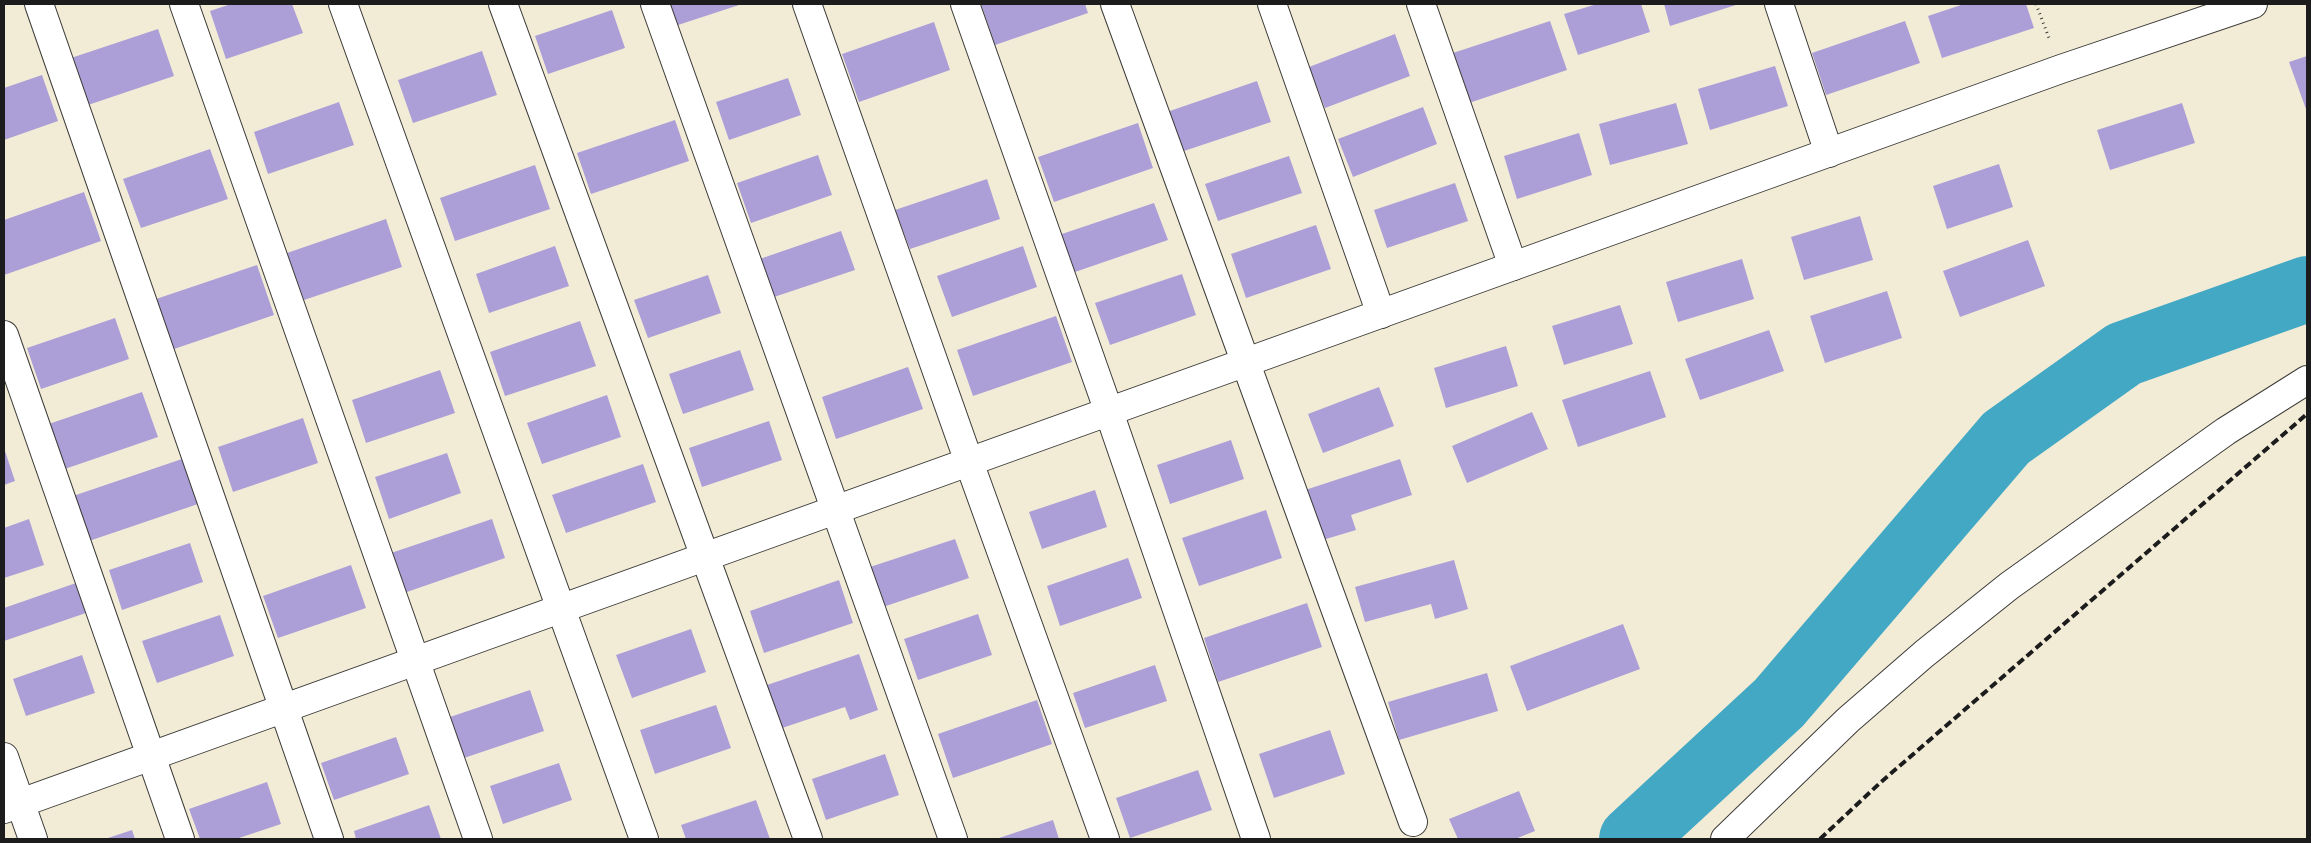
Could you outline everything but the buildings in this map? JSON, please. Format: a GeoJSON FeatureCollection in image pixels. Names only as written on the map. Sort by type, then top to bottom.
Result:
{"type":"FeatureCollection","features":[{"type":"Feature","properties":{"kind":"street"},"geometry":{"type":"LineString","coordinates":[[39,4],[282,709],[329,839]]}},
{"type":"Feature","properties":{"kind":"street"},"geometry":{"type":"LineString","coordinates":[[184,4],[478,839]]}},
{"type":"Feature","properties":{"kind":"street"},"geometry":{"type":"LineString","coordinates":[[343,4],[644,839]]}},
{"type":"Feature","properties":{"kind":"street"},"geometry":{"type":"LineString","coordinates":[[503,4],[707,557],[808,839]]}},
{"type":"Feature","properties":{"kind":"street"},"geometry":{"type":"LineString","coordinates":[[655,4],[953,839]]}},
{"type":"Feature","properties":{"kind":"street"},"geometry":{"type":"LineString","coordinates":[[808,4],[968,462],[1105,839]]}},
{"type":"Feature","properties":{"kind":"street"},"geometry":{"type":"LineString","coordinates":[[965,4],[1109,412],[1256,839]]}},
{"type":"Feature","properties":{"kind":"street"},"geometry":{"type":"LineString","coordinates":[[1115,4],[1413,822]]}},
{"type":"Feature","properties":{"kind":"street"},"geometry":{"type":"LineString","coordinates":[[1272,4],[1381,314]]}},
{"type":"Feature","properties":{"kind":"street"},"geometry":{"type":"LineString","coordinates":[[1421,4],[1513,266]]}},
{"type":"Feature","properties":{"kind":"street"},"geometry":{"type":"LineString","coordinates":[[1779,4],[1829,153]]}},
{"type":"Feature","properties":{"kind":"street"},"geometry":{"type":"LineString","coordinates":[[12,806],[2061,69],[2253,4]]}},
{"type":"Feature","properties":{"kind":"street"},"geometry":{"type":"LineString","coordinates":[[4,335],[180,839]]}},
{"type":"Feature","properties":{"kind":"street"},"geometry":{"type":"LineString","coordinates":[[1725,839],[1848,720],[1924,654],[2009,586],[2226,431],[2307,380]]}},
{"type":"Feature","properties":{"kind":"street"},"geometry":{"type":"LineString","coordinates":[[4,757],[12,806],[33,839]]}},
{"type":"Feature","properties":{"kind":"waterway"},"geometry":{"type":"LineString","coordinates":[[1632,839],[1779,703],[2006,438],[2124,354],[2307,289]]}},
{"type":"Feature","properties":{"kind":"railway"},"geometry":{"type":"LineString","coordinates":[[1820,839],[1881,782],[2307,414]]}}]}
